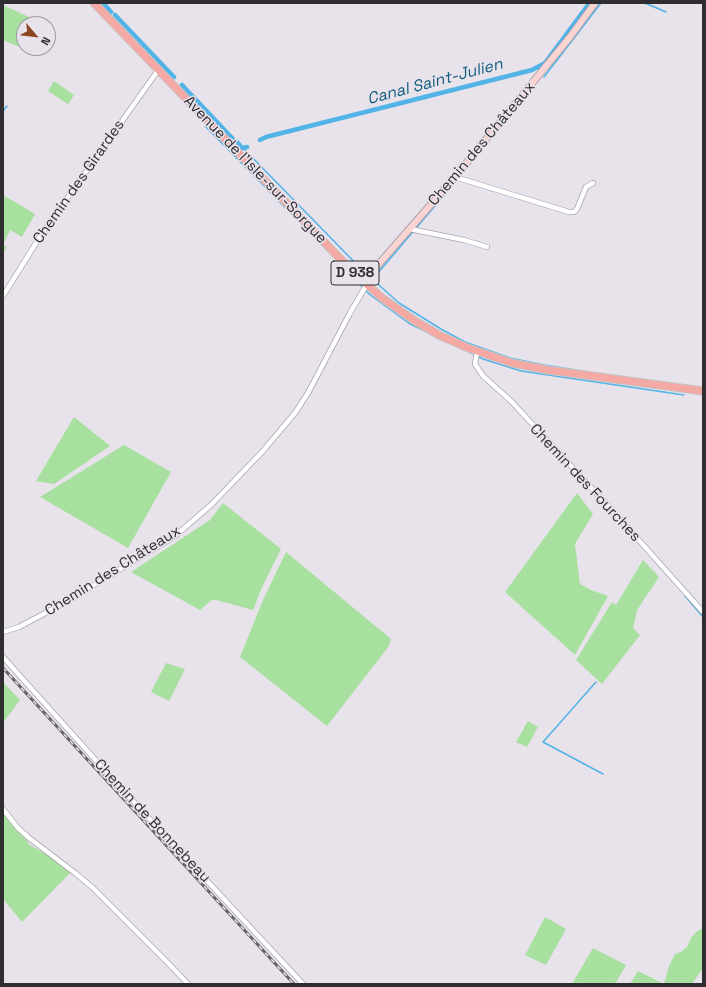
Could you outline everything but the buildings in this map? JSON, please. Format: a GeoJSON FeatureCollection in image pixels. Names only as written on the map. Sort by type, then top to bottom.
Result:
{"type":"FeatureCollection","features":[{"type":"Feature","properties":{"kind":"main road","name":"Avenue de l'Isle-sur-Sorgue"},"geometry":{"type":"LineString","coordinates":[[94,3],[365,283],[393,305],[428,329],[477,352],[507,362],[537,369],[703,391]]}},
{"type":"Feature","properties":{"kind":"street","name":"Chemin des Châteaux"},"geometry":{"type":"LineString","coordinates":[[3,632],[19,627],[64,603],[175,536],[211,506],[262,452],[295,413],[308,393],[365,283],[455,177],[570,37],[596,3]]}},
{"type":"Feature","properties":{"kind":"street","name":"Chemin des Girardes"},"geometry":{"type":"LineString","coordinates":[[3,296],[41,235],[158,69]]}},
{"type":"Feature","properties":{"kind":"street"},"geometry":{"type":"LineString","coordinates":[[455,177],[569,212],[574,212],[577,209],[586,187],[593,183]]}},
{"type":"Feature","properties":{"kind":"street"},"geometry":{"type":"LineString","coordinates":[[410,229],[464,240],[486,247]]}},
{"type":"Feature","properties":{"kind":"street","name":"Chemin des Fourches"},"geometry":{"type":"LineString","coordinates":[[477,352],[475,364],[483,376],[510,401],[620,519],[703,612]]}},
{"type":"Feature","properties":{"kind":"street","name":"Chemin de Bonnebeau"},"geometry":{"type":"LineString","coordinates":[[3,656],[124,791],[303,984]]}},
{"type":"Feature","properties":{"kind":"street"},"geometry":{"type":"LineString","coordinates":[[3,809],[28,838],[92,887],[166,960],[188,984]]}},
{"type":"Feature","properties":{"kind":"green space"},"geometry":{"type":"Polygon","coordinates":[[[3,5],[27,16],[16,16],[16,46],[3,40],[3,5]]]}},
{"type":"Feature","properties":{"kind":"green space"},"geometry":{"type":"Polygon","coordinates":[[[54,81],[74,95],[68,104],[48,91],[54,81]]]}},
{"type":"Feature","properties":{"kind":"green space"},"geometry":{"type":"Polygon","coordinates":[[[3,195],[35,214],[22,237],[10,230],[3,245],[3,195]]]}},
{"type":"Feature","properties":{"kind":"green space"},"geometry":{"type":"Polygon","coordinates":[[[3,245],[7,247],[3,253],[3,245]]]}},
{"type":"Feature","properties":{"kind":"green space"},"geometry":{"type":"Polygon","coordinates":[[[74,417],[110,446],[54,484],[36,481],[74,417]]]}},
{"type":"Feature","properties":{"kind":"green space"},"geometry":{"type":"Polygon","coordinates":[[[124,445],[171,472],[128,548],[40,497],[124,445]]]}},
{"type":"Feature","properties":{"kind":"green space"},"geometry":{"type":"Polygon","coordinates":[[[577,493],[593,514],[575,544],[580,584],[608,596],[575,655],[505,592],[577,493]]]}},
{"type":"Feature","properties":{"kind":"green space"},"geometry":{"type":"Polygon","coordinates":[[[223,503],[281,549],[262,587],[253,610],[212,600],[200,610],[131,572],[210,520],[223,503]]]}},
{"type":"Feature","properties":{"kind":"green space"},"geometry":{"type":"Polygon","coordinates":[[[286,552],[391,639],[389,646],[327,726],[240,657],[263,600],[286,552]]]}},
{"type":"Feature","properties":{"kind":"green space"},"geometry":{"type":"Polygon","coordinates":[[[643,560],[659,577],[637,610],[633,628],[640,635],[602,684],[576,660],[612,602],[616,605],[643,560]]]}},
{"type":"Feature","properties":{"kind":"green space"},"geometry":{"type":"Polygon","coordinates":[[[166,663],[185,669],[169,701],[151,692],[166,663]]]}},
{"type":"Feature","properties":{"kind":"green space"},"geometry":{"type":"Polygon","coordinates":[[[3,682],[20,700],[3,723],[3,682]]]}},
{"type":"Feature","properties":{"kind":"green space"},"geometry":{"type":"Polygon","coordinates":[[[528,721],[538,727],[527,747],[516,742],[528,721]]]}},
{"type":"Feature","properties":{"kind":"green space"},"geometry":{"type":"Polygon","coordinates":[[[3,811],[30,845],[59,862],[71,872],[22,922],[3,899],[3,811]]]}},
{"type":"Feature","properties":{"kind":"green space"},"geometry":{"type":"Polygon","coordinates":[[[545,917],[566,929],[546,965],[525,955],[545,917]]]}},
{"type":"Feature","properties":{"kind":"green space"},"geometry":{"type":"Polygon","coordinates":[[[703,928],[703,968],[692,984],[664,984],[669,966],[675,954],[681,952],[687,947],[691,938],[696,932],[703,928]]]}},
{"type":"Feature","properties":{"kind":"green space"},"geometry":{"type":"Polygon","coordinates":[[[593,948],[626,965],[615,984],[572,984],[593,948]]]}},
{"type":"Feature","properties":{"kind":"green space"},"geometry":{"type":"Polygon","coordinates":[[[638,971],[664,984],[630,984],[638,971]]]}},
{"type":"Feature","properties":{"kind":"waterway","name":"Canal Saint-Julien"},"geometry":{"type":"LineString","coordinates":[[103,3],[111,12]]}},
{"type":"Feature","properties":{"kind":"waterway"},"geometry":{"type":"LineString","coordinates":[[544,77],[601,3]]}},
{"type":"Feature","properties":{"kind":"waterway"},"geometry":{"type":"LineString","coordinates":[[645,3],[666,12]]}},
{"type":"Feature","properties":{"kind":"waterway","name":"Canal Saint-Julien"},"geometry":{"type":"LineString","coordinates":[[260,140],[266,137],[532,70],[545,63],[588,5]]}},
{"type":"Feature","properties":{"kind":"waterway","name":"Canal Saint-Julien"},"geometry":{"type":"LineString","coordinates":[[115,15],[174,77]]}},
{"type":"Feature","properties":{"kind":"waterway","name":"Canal Saint-Julien"},"geometry":{"type":"LineString","coordinates":[[182,85],[233,139]]}},
{"type":"Feature","properties":{"kind":"waterway"},"geometry":{"type":"LineString","coordinates":[[3,111],[7,106]]}},
{"type":"Feature","properties":{"kind":"waterway"},"geometry":{"type":"LineString","coordinates":[[205,126],[337,260]]}},
{"type":"Feature","properties":{"kind":"waterway","name":"Canal Saint-Julien"},"geometry":{"type":"LineString","coordinates":[[237,142],[242,148],[247,147]]}},
{"type":"Feature","properties":{"kind":"waterway"},"geometry":{"type":"LineString","coordinates":[[243,148],[367,275]]}},
{"type":"Feature","properties":{"kind":"waterway"},"geometry":{"type":"LineString","coordinates":[[375,280],[377,274],[457,180]]}},
{"type":"Feature","properties":{"kind":"waterway"},"geometry":{"type":"LineString","coordinates":[[351,275],[369,294],[410,324],[429,333]]}},
{"type":"Feature","properties":{"kind":"waterway"},"geometry":{"type":"LineString","coordinates":[[370,277],[399,303],[465,342],[510,358],[588,372]]}},
{"type":"Feature","properties":{"kind":"waterway"},"geometry":{"type":"LineString","coordinates":[[467,351],[483,359],[521,371],[684,395]]}},
{"type":"Feature","properties":{"kind":"waterway"},"geometry":{"type":"LineString","coordinates":[[685,596],[703,617]]}},
{"type":"Feature","properties":{"kind":"waterway"},"geometry":{"type":"LineString","coordinates":[[596,682],[543,742],[603,774]]}},
{"type":"Feature","properties":{"kind":"railway"},"geometry":{"type":"LineString","coordinates":[[3,668],[294,984]]}}]}
